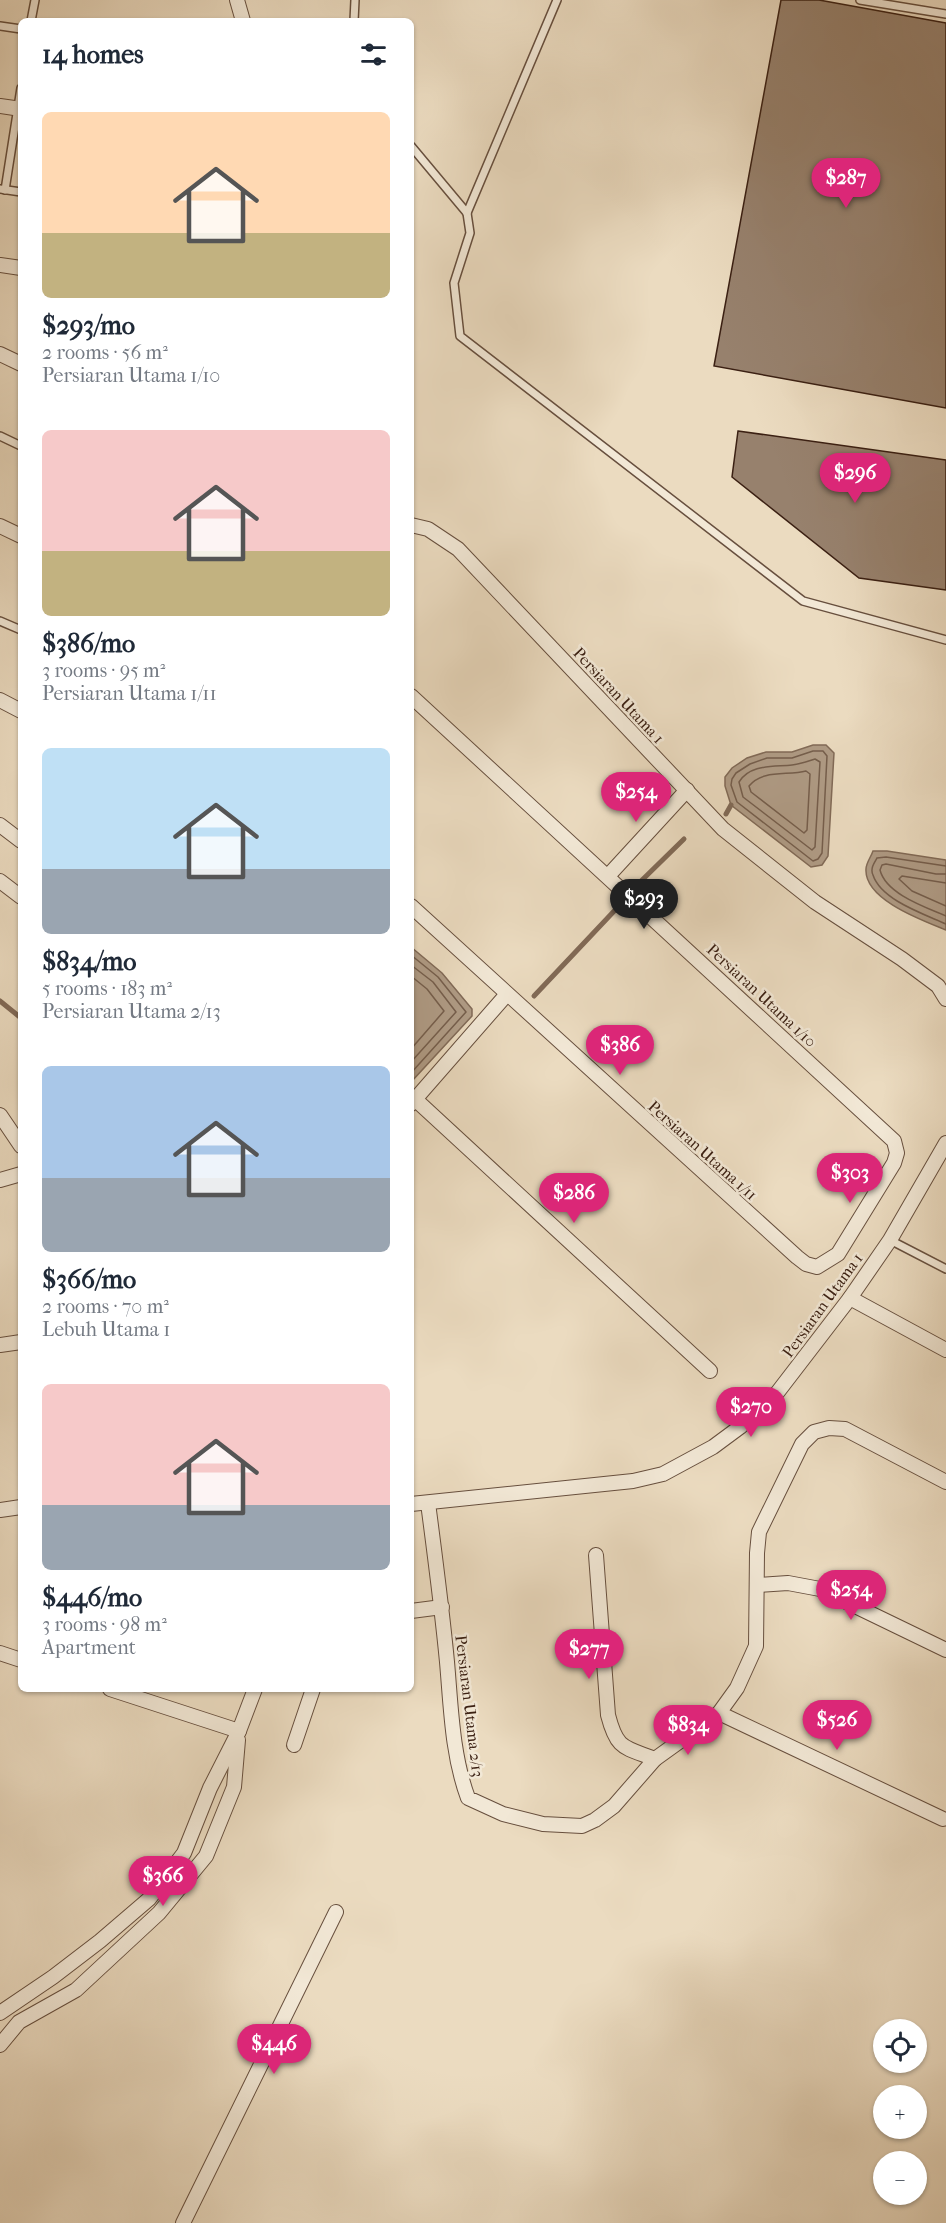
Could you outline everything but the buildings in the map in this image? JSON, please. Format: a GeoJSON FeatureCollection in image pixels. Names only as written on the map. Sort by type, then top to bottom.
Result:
{"type":"FeatureCollection","features":[{"type":"Feature","properties":{"kind":"street"},"geometry":{"type":"LineString","coordinates":[[237,0],[242,18]]}},
{"type":"Feature","properties":{"kind":"street"},"geometry":{"type":"LineString","coordinates":[[0,106],[18,109]]}},
{"type":"Feature","properties":{"kind":"street"},"geometry":{"type":"LineString","coordinates":[[0,265],[18,268]]}},
{"type":"Feature","properties":{"kind":"street"},"geometry":{"type":"LineString","coordinates":[[0,354],[18,363]]}},
{"type":"Feature","properties":{"kind":"street"},"geometry":{"type":"LineString","coordinates":[[0,526],[18,535]]}},
{"type":"Feature","properties":{"kind":"street","name":"Persiaran Utama 1"},"geometry":{"type":"LineString","coordinates":[[414,526],[428,529],[458,549],[723,829],[815,902],[902,959],[938,986],[946,999]]}},
{"type":"Feature","properties":{"kind":"street","name":"Persiaran Utama 1/10"},"geometry":{"type":"LineString","coordinates":[[414,699],[887,1132],[894,1141],[897,1153],[894,1163],[838,1254],[817,1267]]}},
{"type":"Feature","properties":{"kind":"street"},"geometry":{"type":"LineString","coordinates":[[0,700],[18,709]]}},
{"type":"Feature","properties":{"kind":"street"},"geometry":{"type":"LineString","coordinates":[[608,876],[687,790]]}},
{"type":"Feature","properties":{"kind":"street"},"geometry":{"type":"LineString","coordinates":[[0,825],[18,839]]}},
{"type":"Feature","properties":{"kind":"street"},"geometry":{"type":"LineString","coordinates":[[0,881],[18,895]]}},
{"type":"Feature","properties":{"kind":"street","name":"Persiaran Utama 1/11"},"geometry":{"type":"LineString","coordinates":[[414,909],[797,1257],[817,1267]]}},
{"type":"Feature","properties":{"kind":"street"},"geometry":{"type":"LineString","coordinates":[[507,994],[414,1102],[710,1371]]}},
{"type":"Feature","properties":{"kind":"street"},"geometry":{"type":"LineString","coordinates":[[0,1115],[18,1142]]}},
{"type":"Feature","properties":{"kind":"street","name":"Persiaran Utama 1"},"geometry":{"type":"LineString","coordinates":[[414,1504],[633,1481],[663,1474],[713,1447],[740,1427],[777,1393],[850,1298],[890,1240],[946,1143]]}},
{"type":"Feature","properties":{"kind":"street"},"geometry":{"type":"LineString","coordinates":[[0,1180],[18,1175]]}},
{"type":"Feature","properties":{"kind":"street"},"geometry":{"type":"LineString","coordinates":[[850,1298],[946,1350]]}},
{"type":"Feature","properties":{"kind":"street"},"geometry":{"type":"LineString","coordinates":[[0,1345],[18,1342]]}},
{"type":"Feature","properties":{"kind":"street","name":"Persiaran Utama 2/13"},"geometry":{"type":"LineString","coordinates":[[428,1503],[442,1607],[454,1737],[462,1781],[468,1798],[503,1814],[543,1824],[582,1826],[595,1820],[614,1806],[655,1760],[719,1713],[737,1688],[756,1646],[759,1532],[802,1444],[814,1432],[830,1428],[845,1429],[946,1482]]}},
{"type":"Feature","properties":{"kind":"street"},"geometry":{"type":"LineString","coordinates":[[0,1510],[18,1507]]}},
{"type":"Feature","properties":{"kind":"street"},"geometry":{"type":"LineString","coordinates":[[596,1555],[608,1715],[612,1732],[620,1745],[655,1760]]}},
{"type":"Feature","properties":{"kind":"street"},"geometry":{"type":"LineString","coordinates":[[757,1585],[788,1583],[820,1589],[946,1650]]}},
{"type":"Feature","properties":{"kind":"street"},"geometry":{"type":"LineString","coordinates":[[414,1611],[442,1607]]}},
{"type":"Feature","properties":{"kind":"street"},"geometry":{"type":"LineString","coordinates":[[0,1653],[18,1659]]}},
{"type":"Feature","properties":{"kind":"street"},"geometry":{"type":"LineString","coordinates":[[125,1692],[239,1731]]}},
{"type":"Feature","properties":{"kind":"street"},"geometry":{"type":"LineString","coordinates":[[0,2013],[53,1977],[149,1899],[184,1854],[210,1788],[239,1731],[254,1692]]}},
{"type":"Feature","properties":{"kind":"street"},"geometry":{"type":"LineString","coordinates":[[294,1745],[312,1692]]}},
{"type":"Feature","properties":{"kind":"street"},"geometry":{"type":"LineString","coordinates":[[719,1713],[943,1818]]}},
{"type":"Feature","properties":{"kind":"street"},"geometry":{"type":"LineString","coordinates":[[0,2045],[19,2022],[76,1990],[159,1913],[206,1856],[234,1787],[239,1731]]}},
{"type":"Feature","properties":{"kind":"street"},"geometry":{"type":"LineString","coordinates":[[183,2223],[336,1912]]}},
{"type":"Feature","properties":{"kind":"lane"},"geometry":{"type":"LineString","coordinates":[[32,18],[35,0]]}},
{"type":"Feature","properties":{"kind":"lane"},"geometry":{"type":"LineString","coordinates":[[354,18],[355,0]]}},
{"type":"Feature","properties":{"kind":"lane"},"geometry":{"type":"LineString","coordinates":[[467,213],[557,0]]}},
{"type":"Feature","properties":{"kind":"lane"},"geometry":{"type":"LineString","coordinates":[[860,0],[946,14]]}},
{"type":"Feature","properties":{"kind":"lane"},"geometry":{"type":"LineString","coordinates":[[0,26],[18,29]]}},
{"type":"Feature","properties":{"kind":"lane"},"geometry":{"type":"LineString","coordinates":[[18,114],[3,189],[18,192]]}},
{"type":"Feature","properties":{"kind":"lane"},"geometry":{"type":"LineString","coordinates":[[414,150],[467,213],[471,233],[454,283],[460,336],[803,601],[946,640]]}},
{"type":"Feature","properties":{"kind":"lane"},"geometry":{"type":"LineString","coordinates":[[0,436],[18,445]]}},
{"type":"Feature","properties":{"kind":"lane"},"geometry":{"type":"LineString","coordinates":[[0,621],[18,629]]}},
{"type":"Feature","properties":{"kind":"lane"},"geometry":{"type":"LineString","coordinates":[[890,1240],[946,1269]]}},
{"type":"Feature","properties":{"kind":"water"},"geometry":{"type":"Polygon","coordinates":[[[813,745],[826,745],[834,753],[828,856],[822,865],[811,867],[731,805],[725,786],[725,777],[732,768],[747,758],[766,752],[792,752],[813,745]]]}},
{"type":"Feature","properties":{"kind":"water"},"geometry":{"type":"Polygon","coordinates":[[[873,851],[946,860],[946,930],[897,908],[875,890],[868,880],[866,869],[873,851]]]}},
{"type":"Feature","properties":{"kind":"water"},"geometry":{"type":"Polygon","coordinates":[[[414,950],[442,973],[472,1009],[472,1016],[414,1079],[414,950]]]}},
{"type":"Feature","properties":{"kind":"waterway"},"geometry":{"type":"LineString","coordinates":[[726,814],[731,805]]}},
{"type":"Feature","properties":{"kind":"waterway"},"geometry":{"type":"LineString","coordinates":[[637,885],[684,839]]}},
{"type":"Feature","properties":{"kind":"waterway"},"geometry":{"type":"LineString","coordinates":[[534,996],[617,908]]}},
{"type":"Feature","properties":{"kind":"waterway"},"geometry":{"type":"LineString","coordinates":[[0,1001],[18,1016]]}}]}
